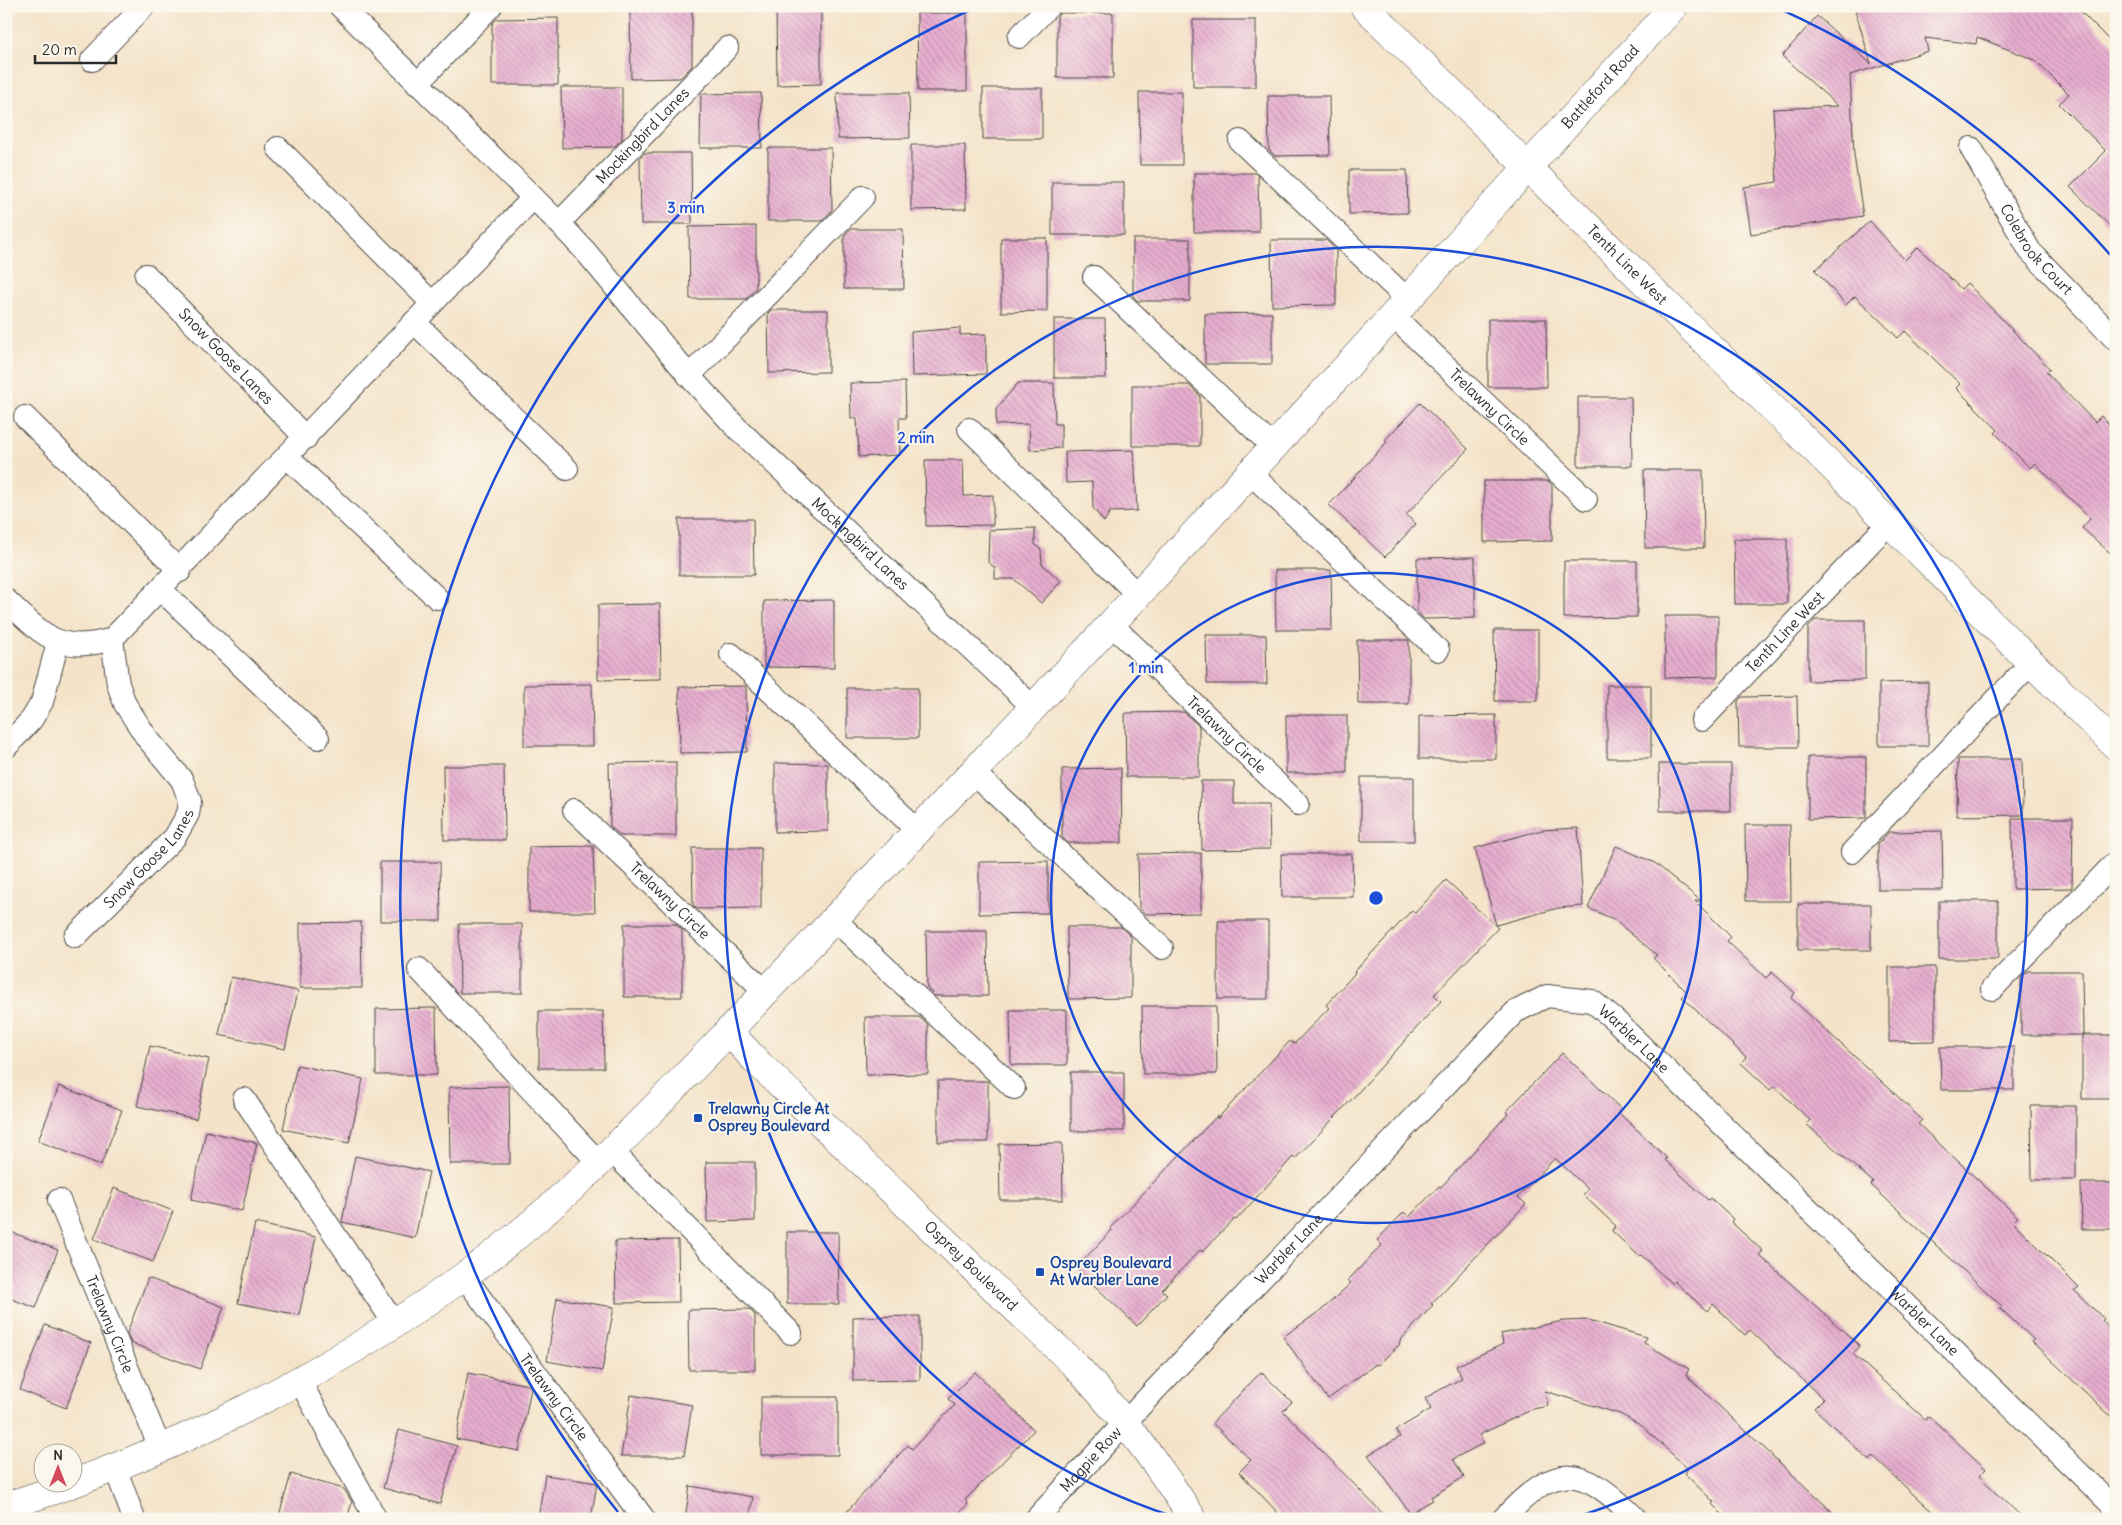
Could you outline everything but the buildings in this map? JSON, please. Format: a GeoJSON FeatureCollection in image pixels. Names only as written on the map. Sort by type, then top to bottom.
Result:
{"type":"FeatureCollection","features":[{"type":"Feature","properties":{"kind":"street"},"geometry":{"type":"LineString","coordinates":[[92,60],[144,6]]}},
{"type":"Feature","properties":{"kind":"street","name":"Mockingbird Lanes"},"geometry":{"type":"LineString","coordinates":[[340,6],[560,224],[586,252],[688,376],[743,434],[1034,708]]}},
{"type":"Feature","properties":{"kind":"street"},"geometry":{"type":"LineString","coordinates":[[417,84],[491,6]]}},
{"type":"Feature","properties":{"kind":"street"},"geometry":{"type":"LineString","coordinates":[[1019,37],[1049,6]]}},
{"type":"Feature","properties":{"kind":"street","name":"Tenth Line West"},"geometry":{"type":"LineString","coordinates":[[1364,6],[2116,746]]}},
{"type":"Feature","properties":{"kind":"street","name":"Battleford Road"},"geometry":{"type":"LineString","coordinates":[[1527,168],[1674,6]]}},
{"type":"Feature","properties":{"kind":"street","name":"Mockingbird Lanes"},"geometry":{"type":"LineString","coordinates":[[560,224],[727,48]]}},
{"type":"Feature","properties":{"kind":"street","name":"Trelawny Circle"},"geometry":{"type":"LineString","coordinates":[[1240,141],[1586,499]]}},
{"type":"Feature","properties":{"kind":"street"},"geometry":{"type":"LineString","coordinates":[[278,148],[432,303]]}},
{"type":"Feature","properties":{"kind":"street","name":"Colebrook Court"},"geometry":{"type":"LineString","coordinates":[[1971,148],[2030,251],[2116,340]]}},
{"type":"Feature","properties":{"kind":"street"},"geometry":{"type":"LineString","coordinates":[[6,1506],[115,1467],[160,1448],[206,1428],[299,1380],[394,1323],[464,1276],[550,1206],[605,1156],[766,992],[1034,708],[1527,168]]}},
{"type":"Feature","properties":{"kind":"street"},"geometry":{"type":"LineString","coordinates":[[688,376],[863,197]]}},
{"type":"Feature","properties":{"kind":"street"},"geometry":{"type":"LineString","coordinates":[[6,600],[31,624],[58,642],[92,645],[112,639],[180,571],[533,198]]}},
{"type":"Feature","properties":{"kind":"street","name":"Snow Goose Lanes"},"geometry":{"type":"LineString","coordinates":[[146,275],[306,438]]}},
{"type":"Feature","properties":{"kind":"street"},"geometry":{"type":"LineString","coordinates":[[1094,277],[1272,446]]}},
{"type":"Feature","properties":{"kind":"street"},"geometry":{"type":"LineString","coordinates":[[414,322],[567,469]]}},
{"type":"Feature","properties":{"kind":"street"},"geometry":{"type":"LineString","coordinates":[[25,417],[180,571]]}},
{"type":"Feature","properties":{"kind":"street"},"geometry":{"type":"LineString","coordinates":[[969,429],[1137,594]]}},
{"type":"Feature","properties":{"kind":"street"},"geometry":{"type":"LineString","coordinates":[[287,457],[437,598]]}},
{"type":"Feature","properties":{"kind":"street"},"geometry":{"type":"LineString","coordinates":[[1249,472],[1438,650]]}},
{"type":"Feature","properties":{"kind":"street","name":"Tenth Line West"},"geometry":{"type":"LineString","coordinates":[[1702,720],[1889,523]]}},
{"type":"Feature","properties":{"kind":"street"},"geometry":{"type":"LineString","coordinates":[[161,590],[318,738]]}},
{"type":"Feature","properties":{"kind":"street","name":"Trelawny Circle"},"geometry":{"type":"LineString","coordinates":[[1111,624],[1298,804]]}},
{"type":"Feature","properties":{"kind":"street","name":"Snow Goose Lanes"},"geometry":{"type":"LineString","coordinates":[[76,937],[175,837],[188,814],[190,801],[182,780],[148,738],[125,704],[118,684],[112,639]]}},
{"type":"Feature","properties":{"kind":"street"},"geometry":{"type":"LineString","coordinates":[[6,747],[32,719],[42,702],[58,642]]}},
{"type":"Feature","properties":{"kind":"street"},"geometry":{"type":"LineString","coordinates":[[731,654],[918,831]]}},
{"type":"Feature","properties":{"kind":"street"},"geometry":{"type":"LineString","coordinates":[[1852,852],[2031,663]]}},
{"type":"Feature","properties":{"kind":"street"},"geometry":{"type":"LineString","coordinates":[[973,772],[1162,948]]}},
{"type":"Feature","properties":{"kind":"street","name":"Trelawny Circle"},"geometry":{"type":"LineString","coordinates":[[574,810],[766,992]]}},
{"type":"Feature","properties":{"kind":"street"},"geometry":{"type":"LineString","coordinates":[[1992,989],[2116,862]]}},
{"type":"Feature","properties":{"kind":"street"},"geometry":{"type":"LineString","coordinates":[[834,919],[1014,1088]]}},
{"type":"Feature","properties":{"kind":"street"},"geometry":{"type":"LineString","coordinates":[[420,969],[605,1156],[791,1333]]}},
{"type":"Feature","properties":{"kind":"street","name":"Warbler Lane"},"geometry":{"type":"LineString","coordinates":[[1126,1423],[1514,1012],[1547,996],[1592,1001],[1616,1022],[2116,1509]]}},
{"type":"Feature","properties":{"kind":"street","name":"Osprey Boulevard"},"geometry":{"type":"LineString","coordinates":[[728,1031],[760,1065],[1036,1326],[1105,1396],[1148,1450],[1193,1519]]}},
{"type":"Feature","properties":{"kind":"street"},"geometry":{"type":"LineString","coordinates":[[244,1099],[394,1323]]}},
{"type":"Feature","properties":{"kind":"street","name":"Trelawny Circle"},"geometry":{"type":"LineString","coordinates":[[59,1200],[160,1448]]}},
{"type":"Feature","properties":{"kind":"street","name":"Trelawny Circle"},"geometry":{"type":"LineString","coordinates":[[464,1276],[644,1519]]}},
{"type":"Feature","properties":{"kind":"street"},"geometry":{"type":"LineString","coordinates":[[299,1380],[376,1519]]}},
{"type":"Feature","properties":{"kind":"street","name":"Magpie Row"},"geometry":{"type":"LineString","coordinates":[[1036,1519],[1126,1423]]}},
{"type":"Feature","properties":{"kind":"street"},"geometry":{"type":"LineString","coordinates":[[115,1467],[134,1519]]}},
{"type":"Feature","properties":{"kind":"street"},"geometry":{"type":"LineString","coordinates":[[1503,1519],[1522,1499],[1548,1481],[1569,1476],[1590,1480],[1611,1494],[1636,1519]]}},
{"type":"Feature","properties":{"kind":"place","name":"Trelawny Circle At Osprey Boulevard"},"geometry":{"type":"Point","coordinates":[698,1118]}},
{"type":"Feature","properties":{"kind":"place","name":"Osprey Boulevard At Warbler Lane"},"geometry":{"type":"Point","coordinates":[1040,1272]}}]}
